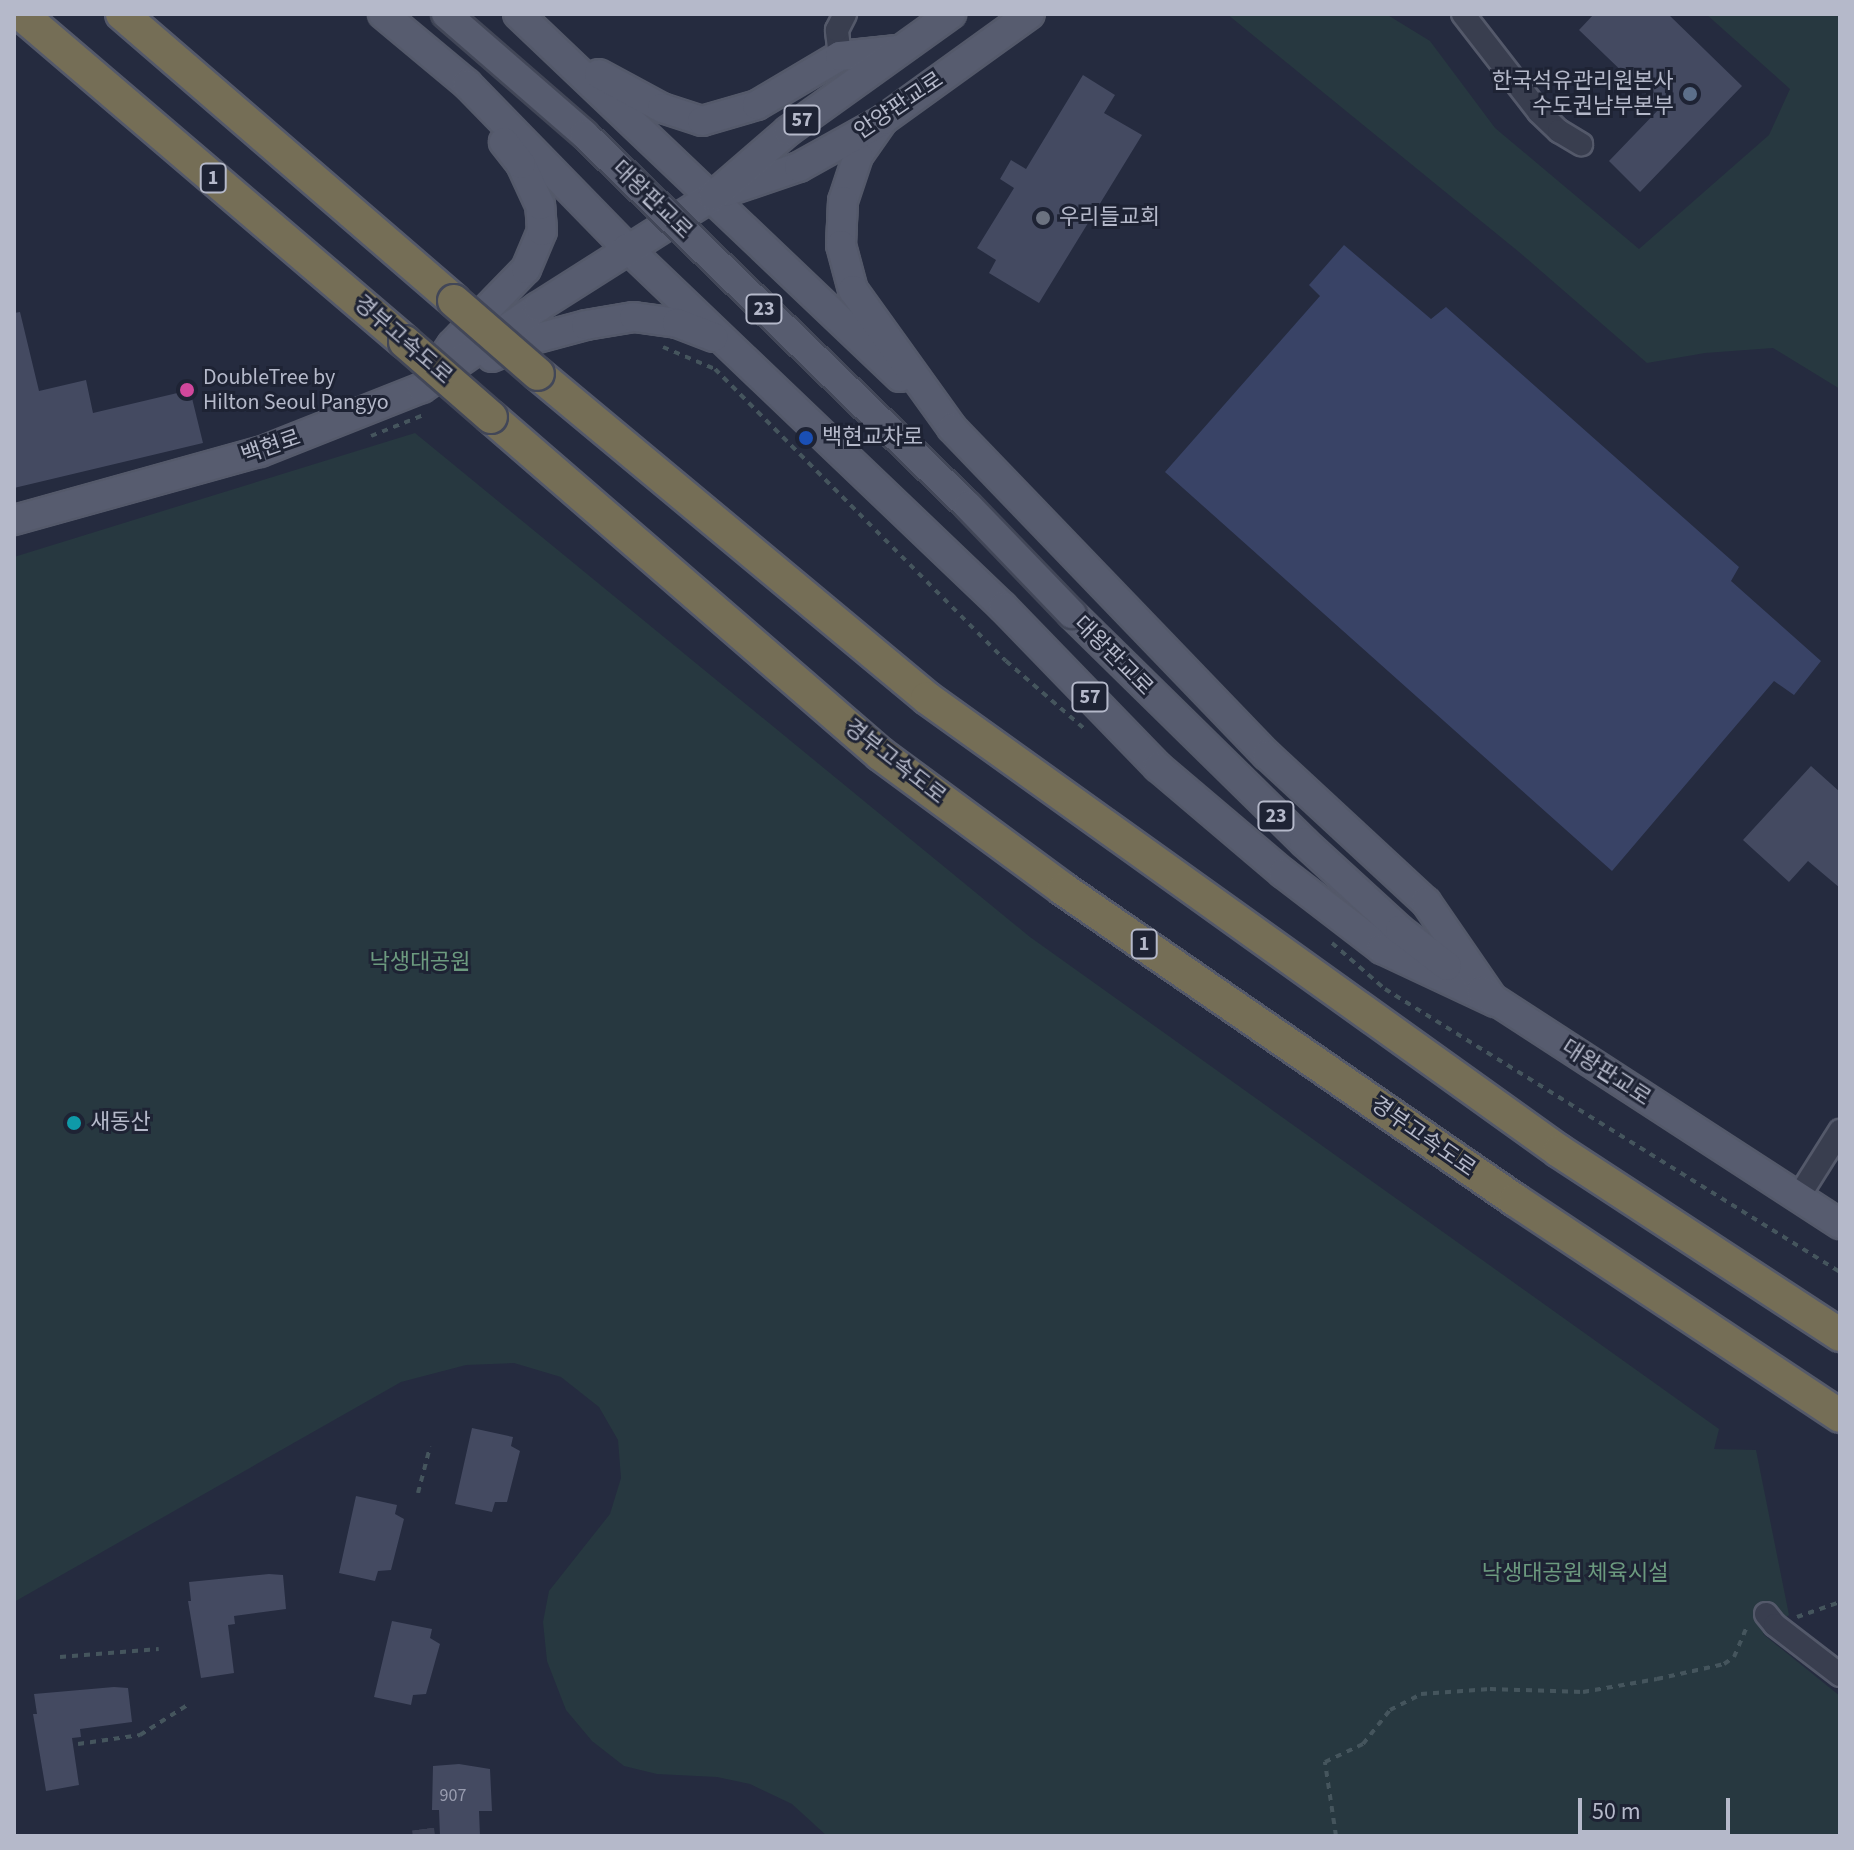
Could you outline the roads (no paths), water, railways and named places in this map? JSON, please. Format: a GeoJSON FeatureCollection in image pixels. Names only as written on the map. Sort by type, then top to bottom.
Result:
{"type":"FeatureCollection","features":[{"type":"Feature","properties":{"kind":"highway","name":"경부고속도로"},"geometry":{"type":"LineString","coordinates":[[21,14],[905,772],[1063,889],[1515,1200],[1840,1416]]}},
{"type":"Feature","properties":{"kind":"highway"},"geometry":{"type":"LineString","coordinates":[[122,14],[538,374],[927,698],[1559,1151],[1840,1335]]}},
{"type":"Feature","properties":{"kind":"main road"},"geometry":{"type":"LineString","coordinates":[[383,14],[467,84],[627,248]]}},
{"type":"Feature","properties":{"kind":"main road","name":"대왕판교로"},"geometry":{"type":"LineString","coordinates":[[446,14],[595,145],[968,506],[1227,770],[1400,930],[1495,1002],[1840,1224]]}},
{"type":"Feature","properties":{"kind":"main road","name":"안양판교로"},"geometry":{"type":"LineString","coordinates":[[627,248],[713,196],[788,131],[896,50],[951,14]]}},
{"type":"Feature","properties":{"kind":"main road","name":"안양판교로"},"geometry":{"type":"LineString","coordinates":[[713,196],[799,167],[883,120],[1030,14]]}},
{"type":"Feature","properties":{"kind":"main road"},"geometry":{"type":"LineString","coordinates":[[520,15],[613,84],[662,108],[702,121],[757,105],[840,56],[896,50]]}},
{"type":"Feature","properties":{"kind":"main road","name":"대왕판교로"},"geometry":{"type":"LineString","coordinates":[[520,15],[713,196],[952,428]]}},
{"type":"Feature","properties":{"kind":"main road"},"geometry":{"type":"LineString","coordinates":[[422,388],[452,345],[526,269],[542,231],[540,205],[521,164],[467,84]]}},
{"type":"Feature","properties":{"kind":"main road","name":"57"},"geometry":{"type":"LineString","coordinates":[[883,120],[858,156],[843,201],[841,245],[853,290],[952,428],[1267,755],[1426,902],[1495,1002]]}},
{"type":"Feature","properties":{"kind":"main road","name":"57"},"geometry":{"type":"LineString","coordinates":[[627,248],[992,596],[1158,767],[1283,873],[1382,949],[1495,1002]]}},
{"type":"Feature","properties":{"kind":"main road","name":"백현로"},"geometry":{"type":"LineString","coordinates":[[14,520],[260,452],[422,388],[627,248]]}},
{"type":"Feature","properties":{"kind":"main road"},"geometry":{"type":"LineString","coordinates":[[422,388],[534,339],[586,325],[634,317],[677,323],[723,340]]}},
{"type":"Feature","properties":{"kind":"street"},"geometry":{"type":"LineString","coordinates":[[840,56],[837,30],[845,14]]}},
{"type":"Feature","properties":{"kind":"street"},"geometry":{"type":"LineString","coordinates":[[1463,14],[1539,112],[1559,131],[1581,144]]}},
{"type":"Feature","properties":{"kind":"street"},"geometry":{"type":"LineString","coordinates":[[1799,1196],[1840,1131]]}},
{"type":"Feature","properties":{"kind":"street"},"geometry":{"type":"LineString","coordinates":[[1771,1620],[1840,1675]]}},
{"type":"Feature","properties":{"kind":"water"},"geometry":{"type":"Polygon","coordinates":[[[1344,245],[1431,319],[1446,307],[1739,567],[1731,581],[1821,661],[1794,695],[1774,681],[1612,871],[1165,472],[1320,296],[1309,285],[1344,245]]]}},
{"type":"Feature","properties":{"kind":"tunnel"},"geometry":{"type":"LineString","coordinates":[[423,1829],[424,1836]]}},
{"type":"Feature","properties":{"kind":"place","name":"한국석유관리원본사 수도권남부본부"},"geometry":{"type":"Point","coordinates":[1690,94]}},
{"type":"Feature","properties":{"kind":"place","name":"우리들교회"},"geometry":{"type":"Point","coordinates":[1043,218]}},
{"type":"Feature","properties":{"kind":"place","name":"DoubleTree by Hilton Seoul Pangyo"},"geometry":{"type":"Point","coordinates":[187,390]}},
{"type":"Feature","properties":{"kind":"place","name":"백현교차로"},"geometry":{"type":"Point","coordinates":[806,438]}},
{"type":"Feature","properties":{"kind":"place","name":"새동산"},"geometry":{"type":"Point","coordinates":[74,1123]}},
{"type":"Feature","properties":{"kind":"park label","name":"낙생대공원"},"geometry":{"type":"Point","coordinates":[420,963]}},
{"type":"Feature","properties":{"kind":"park label","name":"낙생대공원 체육시설"},"geometry":{"type":"Point","coordinates":[1575,1574]}}]}
